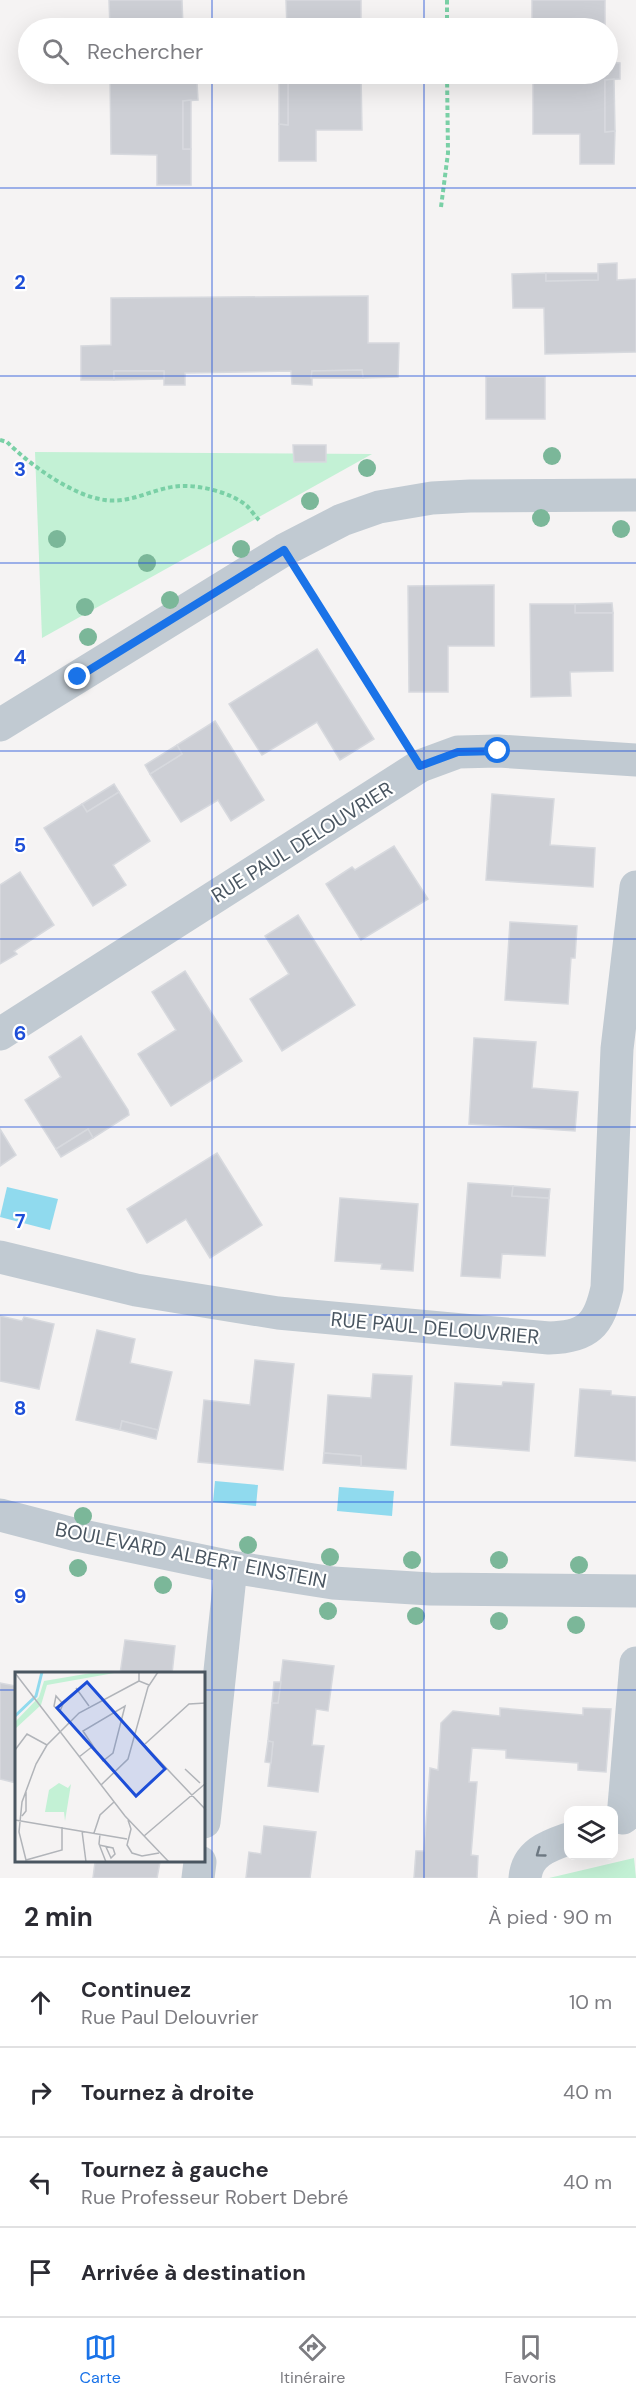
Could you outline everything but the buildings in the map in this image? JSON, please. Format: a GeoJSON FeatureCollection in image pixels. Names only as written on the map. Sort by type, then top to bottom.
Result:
{"type":"FeatureCollection","features":[{"type":"Feature","properties":{"kind":"street"},"geometry":{"type":"LineString","coordinates":[[0,725],[284,550],[342,520],[379,507],[421,500],[470,496],[636,495]]}},
{"type":"Feature","properties":{"kind":"street","name":"RUE PAUL DELOUVRIER"},"geometry":{"type":"LineString","coordinates":[[0,1034],[420,766],[458,752],[498,751],[636,759]]}},
{"type":"Feature","properties":{"kind":"street","name":"RUE PAUL DELOUVRIER"},"geometry":{"type":"LineString","coordinates":[[0,1257],[136,1290],[278,1313],[528,1336],[569,1338],[585,1331],[595,1322],[603,1306],[607,1288],[636,887]]}},
{"type":"Feature","properties":{"kind":"street","name":"BOULEVARD ALBERT EINSTEIN"},"geometry":{"type":"LineString","coordinates":[[0,1515],[73,1534],[231,1567],[333,1583],[409,1587],[636,1591]]}},
{"type":"Feature","properties":{"kind":"street"},"geometry":{"type":"LineString","coordinates":[[206,1803],[231,1567]]}},
{"type":"Feature","properties":{"kind":"street"},"geometry":{"type":"LineString","coordinates":[[624,1821],[636,1663]]}},
{"type":"Feature","properties":{"kind":"street"},"geometry":{"type":"LineString","coordinates":[[525,1878],[526,1868],[536,1853],[564,1841]]}},
{"type":"Feature","properties":{"kind":"street"},"geometry":{"type":"LineString","coordinates":[[198,1878],[200,1863]]}},
{"type":"Feature","properties":{"kind":"path"},"geometry":{"type":"LineString","coordinates":[[447,0],[447,18]]}},
{"type":"Feature","properties":{"kind":"path"},"geometry":{"type":"LineString","coordinates":[[441,207],[448,153],[447,84]]}},
{"type":"Feature","properties":{"kind":"path"},"geometry":{"type":"LineString","coordinates":[[0,440],[7,442],[41,472],[103,500],[125,501],[181,486],[203,489],[233,498],[247,506],[284,550],[420,766]]}},
{"type":"Feature","properties":{"kind":"green space"},"geometry":{"type":"Polygon","coordinates":[[[35,452],[372,454],[42,638],[35,452]]]}},
{"type":"Feature","properties":{"kind":"green space"},"geometry":{"type":"Polygon","coordinates":[[[634,1858],[636,1878],[549,1878],[634,1858]]]}},
{"type":"Feature","properties":{"kind":"water"},"geometry":{"type":"Polygon","coordinates":[[[7,1187],[58,1199],[50,1230],[0,1217],[7,1187]]]}},
{"type":"Feature","properties":{"kind":"water"},"geometry":{"type":"Polygon","coordinates":[[[215,1481],[258,1485],[256,1506],[213,1502],[215,1481]]]}},
{"type":"Feature","properties":{"kind":"water"},"geometry":{"type":"Polygon","coordinates":[[[339,1487],[394,1491],[392,1516],[337,1511],[339,1487]]]}},
{"type":"Feature","properties":{"kind":"route"},"geometry":{"type":"LineString","coordinates":[[78,677],[284,550],[420,766],[458,752],[498,751]]}}]}
